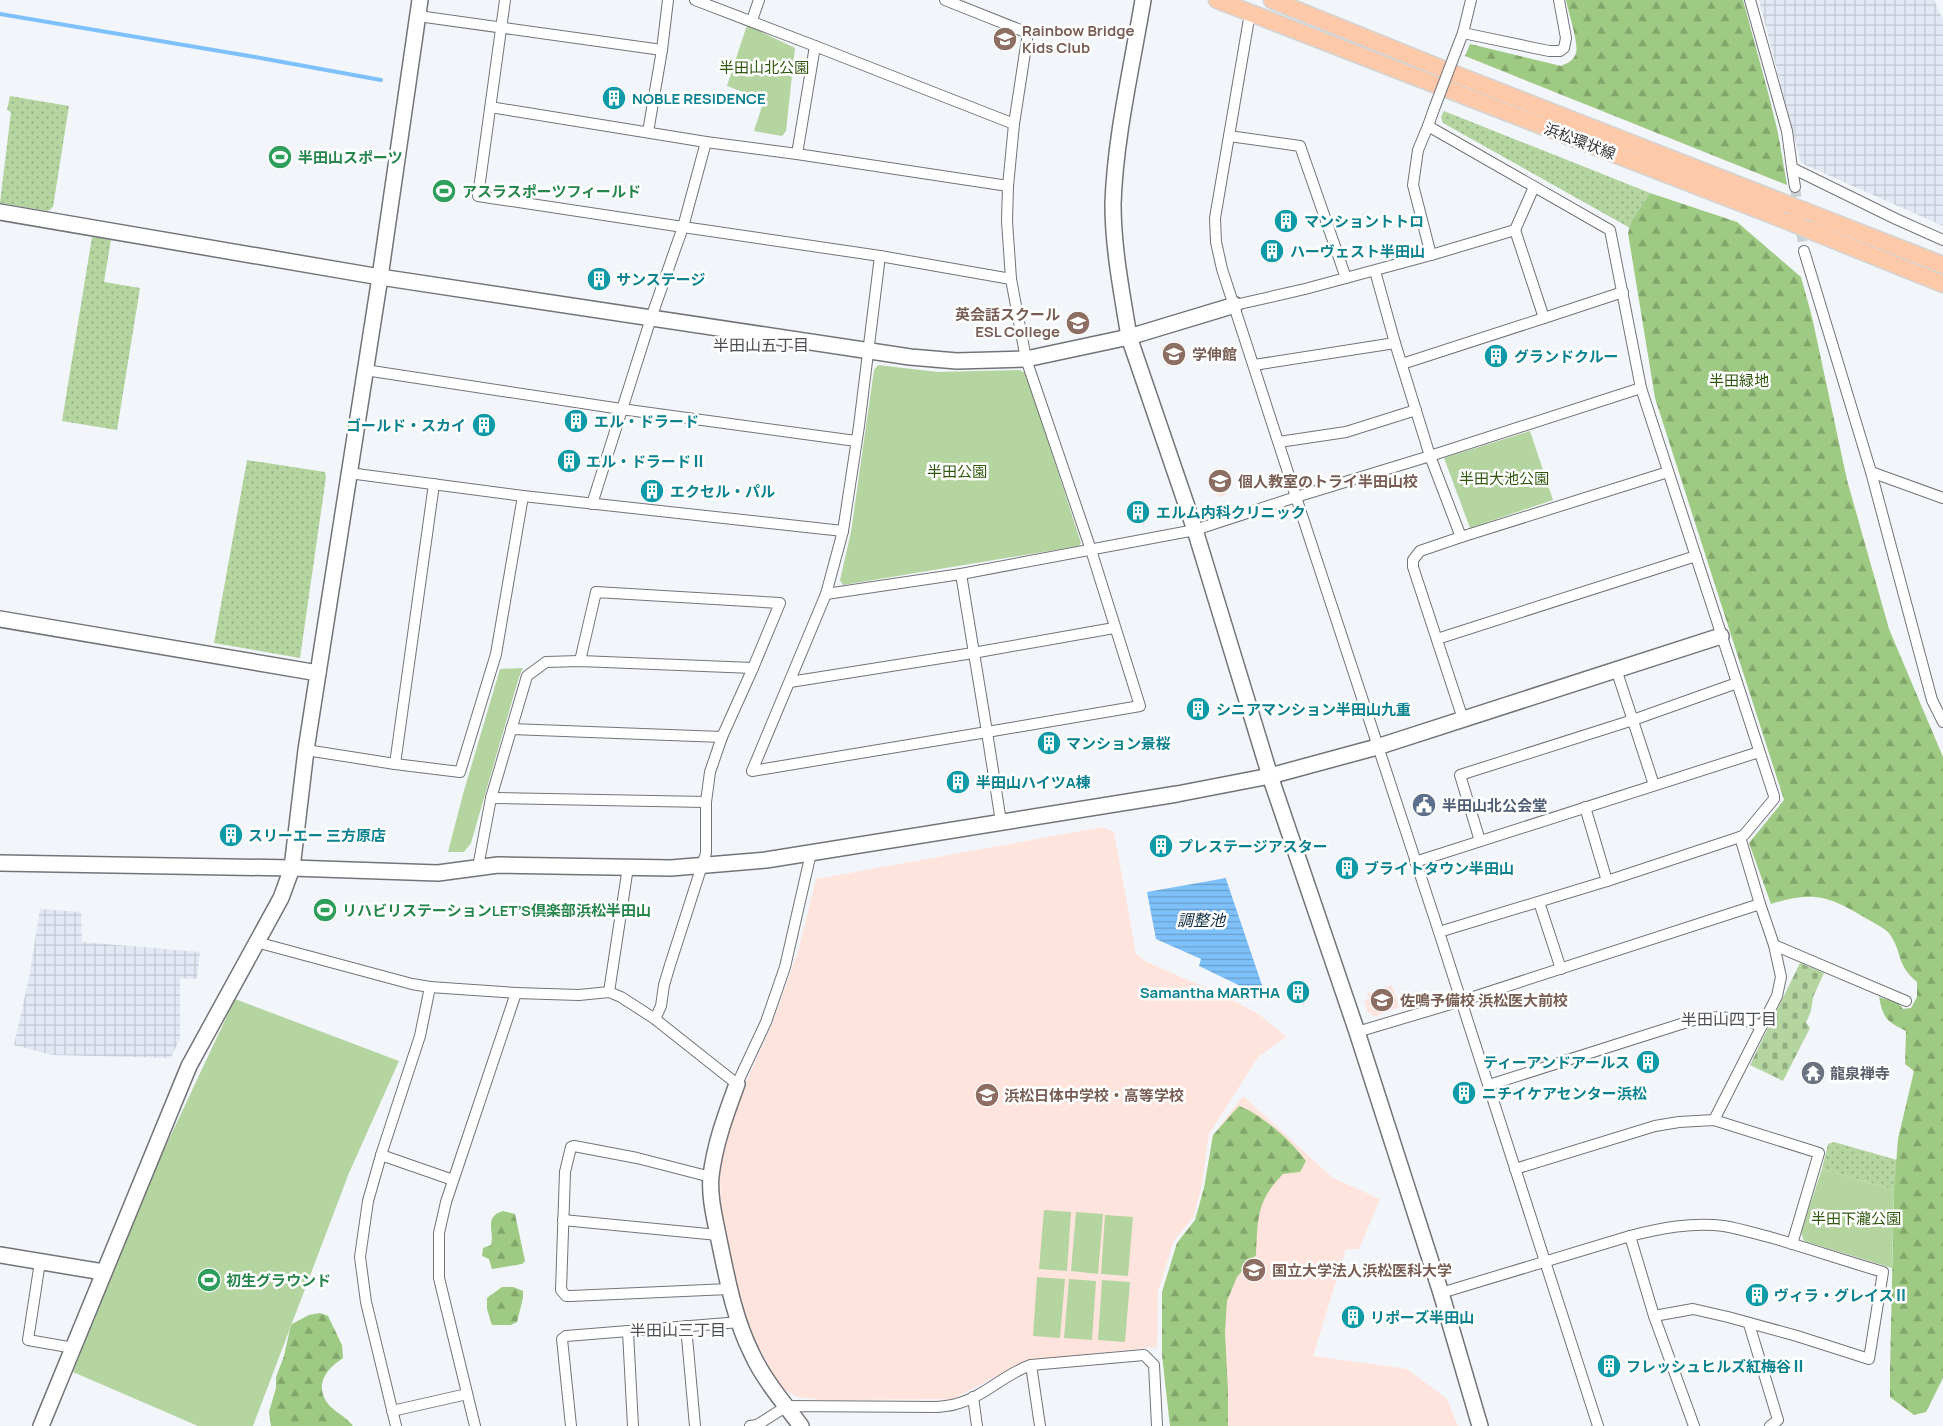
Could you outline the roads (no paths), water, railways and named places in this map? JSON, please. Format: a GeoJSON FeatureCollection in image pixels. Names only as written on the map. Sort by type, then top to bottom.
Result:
{"type":"FeatureCollection","features":[{"type":"Feature","properties":{"kind":"main road","name":"浜松環状線"},"geometry":{"type":"LineString","coordinates":[[1217,0],[1790,222],[1943,284]]}},
{"type":"Feature","properties":{"kind":"main road","name":"浜松環状線"},"geometry":{"type":"LineString","coordinates":[[1272,0],[1456,75],[1943,265]]}},
{"type":"Feature","properties":{"kind":"street"},"geometry":{"type":"LineString","coordinates":[[41,1426],[189,1066],[285,888],[292,868],[306,750],[380,277],[420,0]]}},
{"type":"Feature","properties":{"kind":"street"},"geometry":{"type":"LineString","coordinates":[[505,0],[478,196],[880,256],[1011,279]]}},
{"type":"Feature","properties":{"kind":"street"},"geometry":{"type":"LineString","coordinates":[[648,132],[662,50],[668,0]]}},
{"type":"Feature","properties":{"kind":"street"},"geometry":{"type":"LineString","coordinates":[[696,0],[752,20],[1014,124]]}},
{"type":"Feature","properties":{"kind":"street"},"geometry":{"type":"LineString","coordinates":[[752,20],[760,0]]}},
{"type":"Feature","properties":{"kind":"street"},"geometry":{"type":"LineString","coordinates":[[880,256],[869,351],[843,531],[826,594],[752,772],[1140,706],[1026,359],[1011,279],[1007,221],[1008,186],[1014,124],[1028,33],[945,0]]}},
{"type":"Feature","properties":{"kind":"street"},"geometry":{"type":"LineString","coordinates":[[1143,0],[1117,157],[1114,204],[1114,244],[1129,337],[1195,530],[1270,776],[1357,1032],[1441,1293],[1480,1426]]}},
{"type":"Feature","properties":{"kind":"street"},"geometry":{"type":"LineString","coordinates":[[1431,255],[1413,185],[1418,150],[1463,34],[1471,0]]}},
{"type":"Feature","properties":{"kind":"street"},"geometry":{"type":"LineString","coordinates":[[1463,34],[1549,51],[1560,50],[1564,48],[1566,38],[1558,0]]}},
{"type":"Feature","properties":{"kind":"street"},"geometry":{"type":"LineString","coordinates":[[1750,0],[1787,131],[1795,187]]}},
{"type":"Feature","properties":{"kind":"street"},"geometry":{"type":"LineString","coordinates":[[1250,13],[1215,218],[1216,242],[1222,269],[1598,1426]]}},
{"type":"Feature","properties":{"kind":"street"},"geometry":{"type":"LineString","coordinates":[[418,16],[662,50]]}},
{"type":"Feature","properties":{"kind":"street"},"geometry":{"type":"LineString","coordinates":[[797,154],[815,46]]}},
{"type":"Feature","properties":{"kind":"street"},"geometry":{"type":"LineString","coordinates":[[490,107],[706,142],[1008,186]]}},
{"type":"Feature","properties":{"kind":"street"},"geometry":{"type":"LineString","coordinates":[[1428,126],[1610,230],[1641,388],[1774,796],[1774,799],[1744,835],[1740,837],[1439,932]]}},
{"type":"Feature","properties":{"kind":"street"},"geometry":{"type":"LineString","coordinates":[[1229,136],[1300,146],[1346,278]]}},
{"type":"Feature","properties":{"kind":"street"},"geometry":{"type":"LineString","coordinates":[[592,504],[651,318],[683,227],[706,142]]}},
{"type":"Feature","properties":{"kind":"street"},"geometry":{"type":"LineString","coordinates":[[1792,168],[1943,240]]}},
{"type":"Feature","properties":{"kind":"street"},"geometry":{"type":"LineString","coordinates":[[1534,187],[1515,230],[1544,318]]}},
{"type":"Feature","properties":{"kind":"street"},"geometry":{"type":"LineString","coordinates":[[0,212],[380,277],[869,351],[957,361],[1026,359],[1129,337],[1235,305],[1375,271],[1515,230]]}},
{"type":"Feature","properties":{"kind":"street"},"geometry":{"type":"LineString","coordinates":[[1804,251],[1871,472],[1932,700],[1943,722]]}},
{"type":"Feature","properties":{"kind":"street"},"geometry":{"type":"LineString","coordinates":[[1375,271],[1394,343],[1430,456],[1462,537]]}},
{"type":"Feature","properties":{"kind":"street"},"geometry":{"type":"LineString","coordinates":[[1402,364],[1622,292]]}},
{"type":"Feature","properties":{"kind":"street"},"geometry":{"type":"LineString","coordinates":[[1254,365],[1394,343]]}},
{"type":"Feature","properties":{"kind":"street"},"geometry":{"type":"LineString","coordinates":[[365,370],[622,409],[856,441]]}},
{"type":"Feature","properties":{"kind":"street"},"geometry":{"type":"LineString","coordinates":[[826,594],[961,574],[1195,530],[1641,388]]}},
{"type":"Feature","properties":{"kind":"street"},"geometry":{"type":"LineString","coordinates":[[1279,442],[1346,432],[1416,410]]}},
{"type":"Feature","properties":{"kind":"street"},"geometry":{"type":"LineString","coordinates":[[1462,720],[1413,566],[1413,560],[1420,551],[1668,472]]}},
{"type":"Feature","properties":{"kind":"street"},"geometry":{"type":"LineString","coordinates":[[1871,472],[1943,498]]}},
{"type":"Feature","properties":{"kind":"street"},"geometry":{"type":"LineString","coordinates":[[349,473],[523,496],[843,531]]}},
{"type":"Feature","properties":{"kind":"street"},"geometry":{"type":"LineString","coordinates":[[395,764],[434,484]]}},
{"type":"Feature","properties":{"kind":"street"},"geometry":{"type":"LineString","coordinates":[[306,750],[460,772],[496,654],[523,496]]}},
{"type":"Feature","properties":{"kind":"street"},"geometry":{"type":"LineString","coordinates":[[1437,639],[1696,556]]}},
{"type":"Feature","properties":{"kind":"street"},"geometry":{"type":"LineString","coordinates":[[961,574],[1001,822]]}},
{"type":"Feature","properties":{"kind":"street"},"geometry":{"type":"LineString","coordinates":[[580,661],[596,592],[780,603],[722,737],[710,772],[706,802],[706,853],[664,985],[661,1006],[655,1018]]}},
{"type":"Feature","properties":{"kind":"street"},"geometry":{"type":"LineString","coordinates":[[0,619],[318,674]]}},
{"type":"Feature","properties":{"kind":"street"},"geometry":{"type":"LineString","coordinates":[[790,682],[1114,628]]}},
{"type":"Feature","properties":{"kind":"street"},"geometry":{"type":"LineString","coordinates":[[0,863],[292,868],[438,873],[478,867],[514,865],[703,866],[811,853],[1177,794],[1270,776],[1377,747],[1721,636]]}},
{"type":"Feature","properties":{"kind":"street"},"geometry":{"type":"LineString","coordinates":[[478,867],[491,798],[527,676],[546,662],[580,661],[753,668]]}},
{"type":"Feature","properties":{"kind":"street"},"geometry":{"type":"LineString","coordinates":[[1616,669],[1654,785]]}},
{"type":"Feature","properties":{"kind":"street"},"geometry":{"type":"LineString","coordinates":[[1480,841],[1460,775],[1633,720],[1737,683]]}},
{"type":"Feature","properties":{"kind":"street"},"geometry":{"type":"LineString","coordinates":[[511,729],[722,737]]}},
{"type":"Feature","properties":{"kind":"street"},"geometry":{"type":"LineString","coordinates":[[1415,862],[1759,752]]}},
{"type":"Feature","properties":{"kind":"street"},"geometry":{"type":"LineString","coordinates":[[491,798],[706,802]]}},
{"type":"Feature","properties":{"kind":"street"},"geometry":{"type":"LineString","coordinates":[[1585,807],[1607,880]]}},
{"type":"Feature","properties":{"kind":"street"},"geometry":{"type":"LineString","coordinates":[[1714,1120],[1777,996],[1781,977],[1774,945],[1740,837]]}},
{"type":"Feature","properties":{"kind":"street"},"geometry":{"type":"LineString","coordinates":[[801,1426],[758,1366],[740,1322],[729,1289],[718,1235],[711,1193],[711,1177],[716,1144],[737,1084],[766,1022],[786,967],[811,853]]}},
{"type":"Feature","properties":{"kind":"street"},"geometry":{"type":"LineString","coordinates":[[609,992],[628,867]]}},
{"type":"Feature","properties":{"kind":"street"},"geometry":{"type":"LineString","coordinates":[[1539,902],[1561,968]]}},
{"type":"Feature","properties":{"kind":"street"},"geometry":{"type":"LineString","coordinates":[[1357,1032],[1460,1001],[1760,904]]}},
{"type":"Feature","properties":{"kind":"street"},"geometry":{"type":"LineString","coordinates":[[256,942],[412,984],[430,987],[579,995],[609,992],[621,997],[655,1018],[737,1084]]}},
{"type":"Feature","properties":{"kind":"street"},"geometry":{"type":"LineString","coordinates":[[1774,945],[1906,1002]]}},
{"type":"Feature","properties":{"kind":"street"},"geometry":{"type":"LineString","coordinates":[[396,1426],[366,1302],[360,1257],[368,1200],[420,1036],[430,987]]}},
{"type":"Feature","properties":{"kind":"street"},"geometry":{"type":"LineString","coordinates":[[475,1426],[439,1278],[439,1233],[453,1180],[516,993]]}},
{"type":"Feature","properties":{"kind":"street"},"geometry":{"type":"LineString","coordinates":[[1488,1085],[1702,1017],[1738,1018],[1762,1026]]}},
{"type":"Feature","properties":{"kind":"street"},"geometry":{"type":"LineString","coordinates":[[1515,1169],[1655,1126],[1679,1122],[1714,1120],[1819,1153],[1792,1244]]}},
{"type":"Feature","properties":{"kind":"street"},"geometry":{"type":"LineString","coordinates":[[711,1177],[637,1158],[574,1146],[571,1148],[565,1172],[561,1290],[566,1296],[729,1289]]}},
{"type":"Feature","properties":{"kind":"street"},"geometry":{"type":"LineString","coordinates":[[381,1155],[453,1180]]}},
{"type":"Feature","properties":{"kind":"street"},"geometry":{"type":"LineString","coordinates":[[563,1220],[718,1235]]}},
{"type":"Feature","properties":{"kind":"street"},"geometry":{"type":"LineString","coordinates":[[1441,1293],[1630,1236],[1671,1227],[1714,1226],[1736,1228],[1883,1272],[1869,1359],[1797,1336],[1693,1309],[1654,1316]]}},
{"type":"Feature","properties":{"kind":"street"},"geometry":{"type":"LineString","coordinates":[[1630,1236],[1654,1316],[1694,1426]]}},
{"type":"Feature","properties":{"kind":"street"},"geometry":{"type":"LineString","coordinates":[[0,1255],[104,1272]]}},
{"type":"Feature","properties":{"kind":"street"},"geometry":{"type":"LineString","coordinates":[[40,1262],[28,1340],[74,1348]]}},
{"type":"Feature","properties":{"kind":"street"},"geometry":{"type":"LineString","coordinates":[[571,1426],[562,1339],[566,1336],[740,1322]]}},
{"type":"Feature","properties":{"kind":"street"},"geometry":{"type":"LineString","coordinates":[[1749,1324],[1778,1420],[1770,1426]]}},
{"type":"Feature","properties":{"kind":"street"},"geometry":{"type":"LineString","coordinates":[[686,1326],[695,1426]]}},
{"type":"Feature","properties":{"kind":"street"},"geometry":{"type":"LineString","coordinates":[[628,1332],[633,1426]]}},
{"type":"Feature","properties":{"kind":"street"},"geometry":{"type":"LineString","coordinates":[[755,1426],[787,1406],[937,1406],[957,1404],[973,1397],[1018,1370],[1031,1365],[1144,1355],[1154,1365],[1157,1426]]}},
{"type":"Feature","properties":{"kind":"street"},"geometry":{"type":"LineString","coordinates":[[1031,1365],[1040,1426]]}},
{"type":"Feature","properties":{"kind":"street"},"geometry":{"type":"LineString","coordinates":[[392,1411],[467,1394]]}},
{"type":"Feature","properties":{"kind":"street"},"geometry":{"type":"LineString","coordinates":[[973,1397],[977,1426]]}},
{"type":"Feature","properties":{"kind":"water","name":"調整池"},"geometry":{"type":"Polygon","coordinates":[[[1226,878],[1264,991],[1253,992],[1199,966],[1201,959],[1156,939],[1147,892],[1226,878]]]}},
{"type":"Feature","properties":{"kind":"waterway"},"geometry":{"type":"LineString","coordinates":[[0,14],[381,80]]}},
{"type":"Feature","properties":{"kind":"tunnel"},"geometry":{"type":"LineString","coordinates":[[1795,187],[1804,251]]}},
{"type":"Feature","properties":{"kind":"place","name":"Rainbow Bridge Kids Club"},"geometry":{"type":"Point","coordinates":[1005,39]}},
{"type":"Feature","properties":{"kind":"place","name":"NOBLE RESIDENCE"},"geometry":{"type":"Point","coordinates":[614,98]}},
{"type":"Feature","properties":{"kind":"place","name":"半田山スポーツ"},"geometry":{"type":"Point","coordinates":[280,157]}},
{"type":"Feature","properties":{"kind":"place","name":"アスラスポーツフィールド"},"geometry":{"type":"Point","coordinates":[444,191]}},
{"type":"Feature","properties":{"kind":"place","name":"マンショントトロ"},"geometry":{"type":"Point","coordinates":[1286,221]}},
{"type":"Feature","properties":{"kind":"place","name":"ハーヴェスト半田山"},"geometry":{"type":"Point","coordinates":[1272,251]}},
{"type":"Feature","properties":{"kind":"place","name":"サンステージ"},"geometry":{"type":"Point","coordinates":[599,279]}},
{"type":"Feature","properties":{"kind":"place","name":"英会話スクール ESL College"},"geometry":{"type":"Point","coordinates":[1078,323]}},
{"type":"Feature","properties":{"kind":"place","name":"学伸館"},"geometry":{"type":"Point","coordinates":[1174,354]}},
{"type":"Feature","properties":{"kind":"place","name":"グランドクルー"},"geometry":{"type":"Point","coordinates":[1496,356]}},
{"type":"Feature","properties":{"kind":"place","name":"エル・ドラード"},"geometry":{"type":"Point","coordinates":[576,421]}},
{"type":"Feature","properties":{"kind":"place","name":"ゴールド・スカイ"},"geometry":{"type":"Point","coordinates":[484,425]}},
{"type":"Feature","properties":{"kind":"place","name":"エル・ドラードⅡ"},"geometry":{"type":"Point","coordinates":[569,461]}},
{"type":"Feature","properties":{"kind":"place","name":"個人教室のトライ半田山校"},"geometry":{"type":"Point","coordinates":[1220,481]}},
{"type":"Feature","properties":{"kind":"place","name":"エクセル・パル"},"geometry":{"type":"Point","coordinates":[652,491]}},
{"type":"Feature","properties":{"kind":"place","name":"エルム内科クリニック"},"geometry":{"type":"Point","coordinates":[1138,512]}},
{"type":"Feature","properties":{"kind":"place","name":"シニアマンション半田山九重"},"geometry":{"type":"Point","coordinates":[1198,709]}},
{"type":"Feature","properties":{"kind":"place","name":"マンション景桜"},"geometry":{"type":"Point","coordinates":[1049,743]}},
{"type":"Feature","properties":{"kind":"place","name":"半田山ハイツA棟"},"geometry":{"type":"Point","coordinates":[958,782]}},
{"type":"Feature","properties":{"kind":"place","name":"半田山北公会堂"},"geometry":{"type":"Point","coordinates":[1424,805]}},
{"type":"Feature","properties":{"kind":"place","name":"スリーエー 三方原店"},"geometry":{"type":"Point","coordinates":[231,835]}},
{"type":"Feature","properties":{"kind":"place","name":"プレステージアスター"},"geometry":{"type":"Point","coordinates":[1161,846]}},
{"type":"Feature","properties":{"kind":"place","name":"ブライトタウン半田山"},"geometry":{"type":"Point","coordinates":[1347,868]}},
{"type":"Feature","properties":{"kind":"place","name":"リハビリステーションLET’S倶楽部浜松半田山"},"geometry":{"type":"Point","coordinates":[325,910]}},
{"type":"Feature","properties":{"kind":"place","name":"Samantha MARTHA"},"geometry":{"type":"Point","coordinates":[1298,992]}},
{"type":"Feature","properties":{"kind":"place","name":"佐鳴予備校 浜松医大前校"},"geometry":{"type":"Point","coordinates":[1382,1000]}},
{"type":"Feature","properties":{"kind":"place","name":"ティーアンドアールス"},"geometry":{"type":"Point","coordinates":[1648,1062]}},
{"type":"Feature","properties":{"kind":"place","name":"龍泉禅寺"},"geometry":{"type":"Point","coordinates":[1813,1073]}},
{"type":"Feature","properties":{"kind":"place","name":"ニチイケアセンター浜松"},"geometry":{"type":"Point","coordinates":[1464,1093]}},
{"type":"Feature","properties":{"kind":"place","name":"浜松日体中学校・高等学校"},"geometry":{"type":"Point","coordinates":[987,1095]}},
{"type":"Feature","properties":{"kind":"place","name":"国立大学法人浜松医科大学"},"geometry":{"type":"Point","coordinates":[1254,1270]}},
{"type":"Feature","properties":{"kind":"place","name":"初生グラウンド"},"geometry":{"type":"Point","coordinates":[209,1280]}},
{"type":"Feature","properties":{"kind":"place","name":"ヴィラ・グレイスⅡ"},"geometry":{"type":"Point","coordinates":[1757,1295]}},
{"type":"Feature","properties":{"kind":"place","name":"リポーズ半田山"},"geometry":{"type":"Point","coordinates":[1353,1317]}},
{"type":"Feature","properties":{"kind":"place","name":"フレッシュヒルズ紅梅谷Ⅱ"},"geometry":{"type":"Point","coordinates":[1609,1366]}},
{"type":"Feature","properties":{"kind":"district","name":"半田山五丁目"},"geometry":{"type":"Point","coordinates":[761,345]}},
{"type":"Feature","properties":{"kind":"district","name":"半田山四丁目"},"geometry":{"type":"Point","coordinates":[1729,1019]}},
{"type":"Feature","properties":{"kind":"district","name":"半田山三丁目"},"geometry":{"type":"Point","coordinates":[678,1330]}},
{"type":"Feature","properties":{"kind":"park label","name":"半田山北公園"},"geometry":{"type":"Point","coordinates":[764,67]}},
{"type":"Feature","properties":{"kind":"park label","name":"半田緑地"},"geometry":{"type":"Point","coordinates":[1739,380]}},
{"type":"Feature","properties":{"kind":"park label","name":"半田公園"},"geometry":{"type":"Point","coordinates":[957,471]}},
{"type":"Feature","properties":{"kind":"park label","name":"半田大池公園"},"geometry":{"type":"Point","coordinates":[1504,478]}},
{"type":"Feature","properties":{"kind":"park label","name":"半田下瀧公園"},"geometry":{"type":"Point","coordinates":[1856,1218]}}]}
